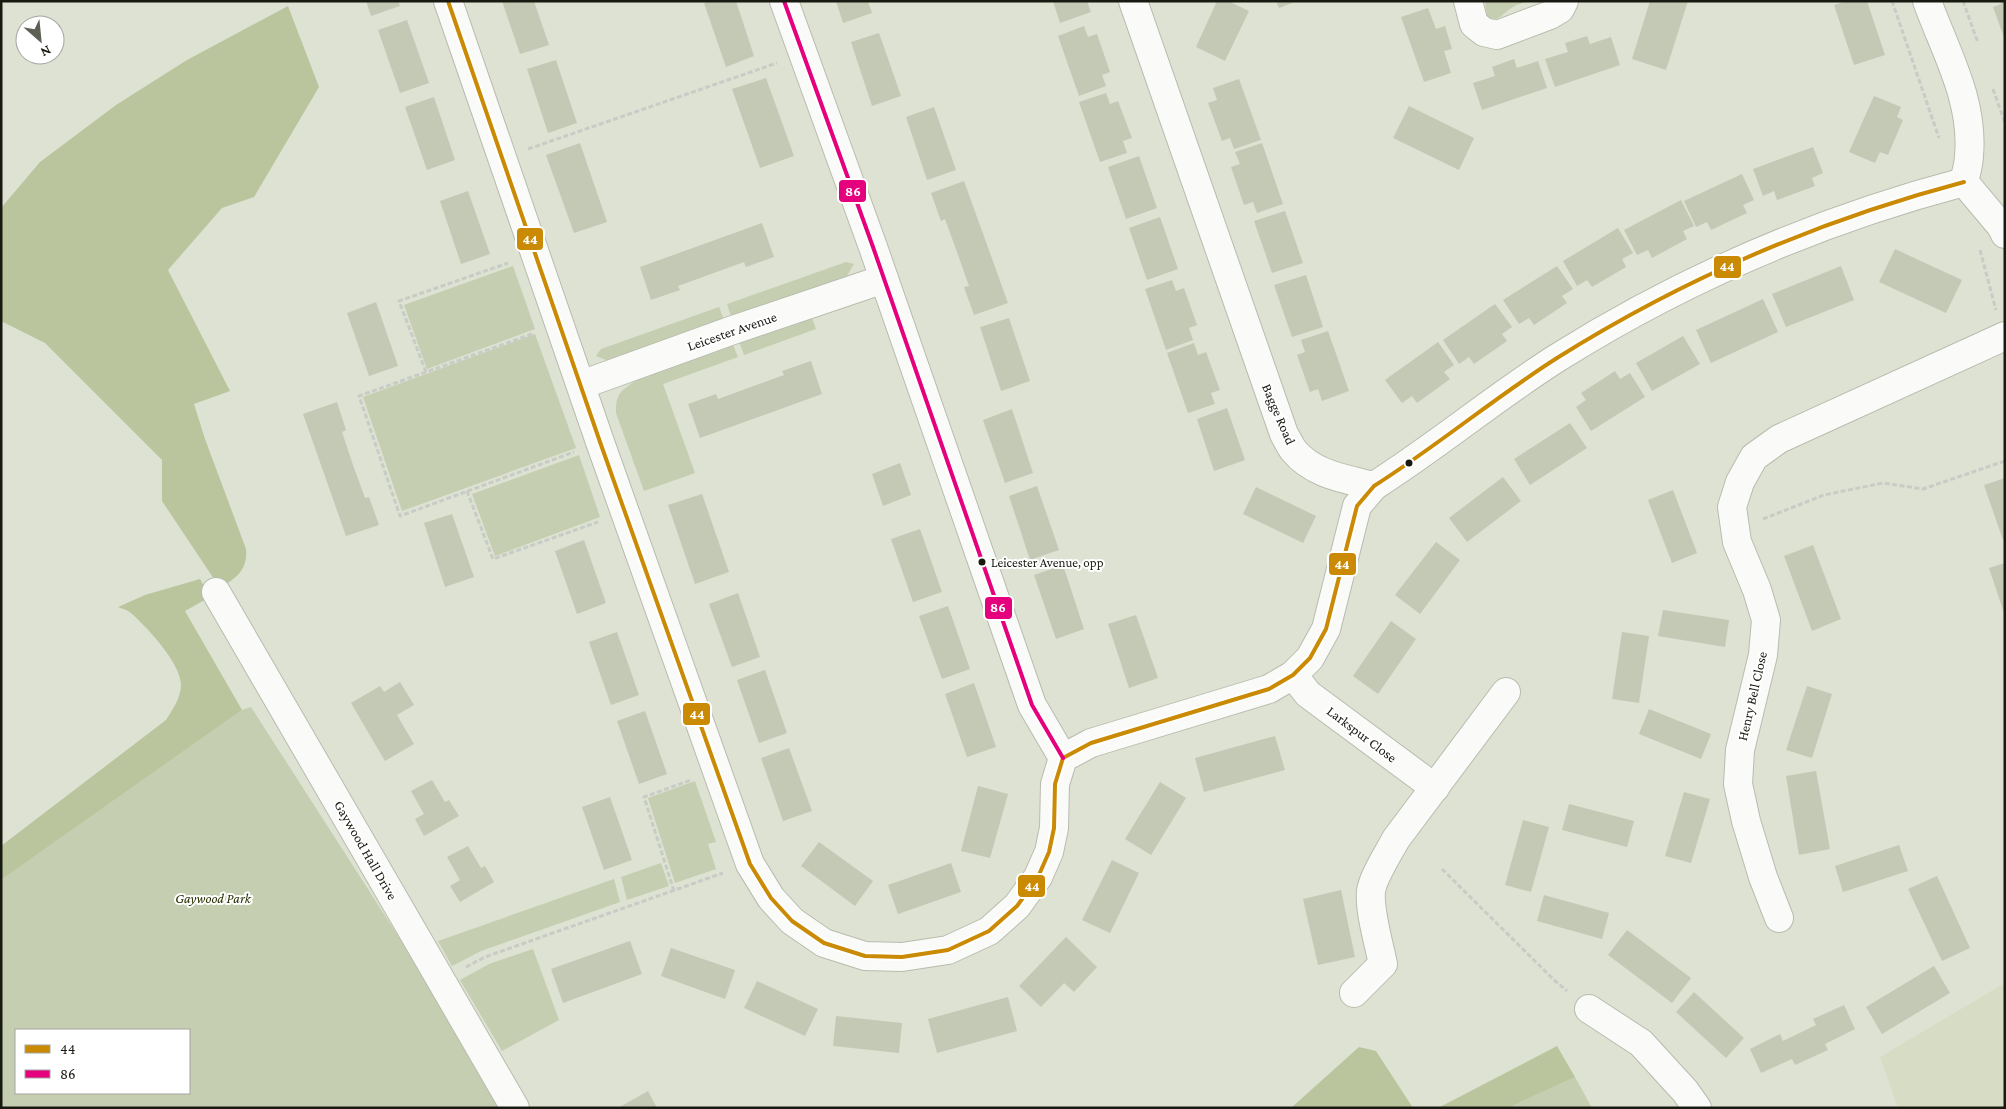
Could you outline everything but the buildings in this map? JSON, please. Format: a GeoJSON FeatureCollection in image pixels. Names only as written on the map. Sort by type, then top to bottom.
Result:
{"type":"FeatureCollection","features":[{"type":"Feature","properties":{"kind":"street"},"geometry":{"type":"LineString","coordinates":[[448,1],[600,442],[750,864],[776,904],[792,921],[824,943],[865,956],[902,957],[948,950],[989,931],[1017,906],[1038,877],[1049,852],[1054,828],[1055,784],[1063,758],[1091,743],[1269,689],[1293,676],[1310,658],[1326,629],[1357,506],[1374,486],[1556,359],[1630,315],[1704,276],[1811,231],[1920,194],[1964,182]]}},
{"type":"Feature","properties":{"kind":"street"},"geometry":{"type":"LineString","coordinates":[[784,1],[884,279],[1032,705],[1063,758]]}},
{"type":"Feature","properties":{"kind":"street","name":"Bagge Road"},"geometry":{"type":"LineString","coordinates":[[1133,1],[1284,434],[1294,451],[1309,464],[1328,475],[1374,486]]}},
{"type":"Feature","properties":{"kind":"street"},"geometry":{"type":"LineString","coordinates":[[1468,1],[1474,24],[1484,32],[1497,34],[1550,15],[1560,9],[1564,1]]}},
{"type":"Feature","properties":{"kind":"street"},"geometry":{"type":"LineString","coordinates":[[1927,1],[1962,90],[1967,116],[1969,155],[1964,182]]}},
{"type":"Feature","properties":{"kind":"street"},"geometry":{"type":"LineString","coordinates":[[1964,182],[2003,228]]}},
{"type":"Feature","properties":{"kind":"street","name":"Leicester Avenue"},"geometry":{"type":"LineString","coordinates":[[581,385],[741,327],[884,279]]}},
{"type":"Feature","properties":{"kind":"street","name":"Henry Bell Close"},"geometry":{"type":"LineString","coordinates":[[1779,918],[1763,877],[1746,821],[1738,784],[1740,750],[1763,655],[1766,620],[1757,590],[1734,530],[1732,507],[1740,482],[1754,457],[1779,440],[2004,336]]}},
{"type":"Feature","properties":{"kind":"street","name":"Gaywood Hall Drive"},"geometry":{"type":"LineString","coordinates":[[216,592],[515,1108]]}},
{"type":"Feature","properties":{"kind":"street","name":"Larkspur Close"},"geometry":{"type":"LineString","coordinates":[[1293,676],[1308,694],[1435,788]]}},
{"type":"Feature","properties":{"kind":"street"},"geometry":{"type":"LineString","coordinates":[[1354,993],[1383,964],[1374,921],[1371,891],[1383,862],[1396,839],[1506,692]]}},
{"type":"Feature","properties":{"kind":"street"},"geometry":{"type":"LineString","coordinates":[[1589,1009],[1641,1043],[1685,1091],[1697,1108]]}},
{"type":"Feature","properties":{"kind":"path"},"geometry":{"type":"LineString","coordinates":[[1892,1],[1940,143]]}},
{"type":"Feature","properties":{"kind":"path"},"geometry":{"type":"LineString","coordinates":[[502,159],[802,54]]}},
{"type":"Feature","properties":{"kind":"path"},"geometry":{"type":"LineString","coordinates":[[2003,228],[1980,250],[2004,336]]}},
{"type":"Feature","properties":{"kind":"path"},"geometry":{"type":"LineString","coordinates":[[426,372],[399,301],[535,254]]}},
{"type":"Feature","properties":{"kind":"path"},"geometry":{"type":"LineString","coordinates":[[560,324],[359,396],[400,516],[600,442]]}},
{"type":"Feature","properties":{"kind":"path"},"geometry":{"type":"LineString","coordinates":[[1734,530],[1824,495],[1883,483],[1924,490],[2005,461]]}},
{"type":"Feature","properties":{"kind":"path"},"geometry":{"type":"LineString","coordinates":[[467,491],[493,559],[626,512]]}},
{"type":"Feature","properties":{"kind":"path"},"geometry":{"type":"LineString","coordinates":[[674,891],[644,797],[717,770]]}},
{"type":"Feature","properties":{"kind":"path"},"geometry":{"type":"LineString","coordinates":[[442,982],[485,957],[750,864]]}},
{"type":"Feature","properties":{"kind":"path"},"geometry":{"type":"LineString","coordinates":[[1442,869],[1553,979],[1589,1009]]}},
{"type":"Feature","properties":{"kind":"shaded area"},"geometry":{"type":"Polygon","coordinates":[[[288,6],[319,87],[254,197],[222,208],[168,270],[230,391],[194,404],[246,549],[245,563],[240,573],[220,588],[162,501],[162,460],[45,343],[1,321],[1,208],[40,162],[116,105],[187,60],[288,6]]]}},
{"type":"Feature","properties":{"kind":"shaded area"},"geometry":{"type":"Polygon","coordinates":[[[200,579],[210,597],[185,611],[242,710],[1,880],[1,846],[166,720],[178,699],[181,690],[180,676],[170,657],[139,620],[129,612],[118,607],[145,595],[200,579]]]}},
{"type":"Feature","properties":{"kind":"shaded area"},"geometry":{"type":"Polygon","coordinates":[[[2005,983],[2005,1108],[1898,1108],[1880,1057],[2005,983]]]}},
{"type":"Feature","properties":{"kind":"shaded area"},"geometry":{"type":"Polygon","coordinates":[[[1557,1046],[1575,1077],[1508,1108],[1438,1108],[1557,1046]]]}},
{"type":"Feature","properties":{"kind":"shaded area"},"geometry":{"type":"Polygon","coordinates":[[[1359,1047],[1376,1051],[1413,1108],[1291,1108],[1359,1047]]]}},
{"type":"Feature","properties":{"kind":"green space"},"geometry":{"type":"Polygon","coordinates":[[[1485,1],[1529,1],[1515,6],[1495,19],[1487,17],[1485,1]]]}},
{"type":"Feature","properties":{"kind":"green space"},"geometry":{"type":"Polygon","coordinates":[[[846,262],[854,264],[845,279],[733,322],[727,304],[846,262]]]}},
{"type":"Feature","properties":{"kind":"green space"},"geometry":{"type":"Polygon","coordinates":[[[513,266],[535,329],[427,369],[404,305],[513,266]]]}},
{"type":"Feature","properties":{"kind":"green space"},"geometry":{"type":"Polygon","coordinates":[[[719,307],[726,325],[611,362],[596,356],[601,349],[719,307]]]}},
{"type":"Feature","properties":{"kind":"green space"},"geometry":{"type":"Polygon","coordinates":[[[809,310],[816,329],[744,355],[737,336],[809,310]]]}},
{"type":"Feature","properties":{"kind":"green space"},"geometry":{"type":"Polygon","coordinates":[[[535,334],[576,448],[402,511],[363,397],[535,334]]]}},
{"type":"Feature","properties":{"kind":"green space"},"geometry":{"type":"Polygon","coordinates":[[[730,338],[738,357],[663,384],[695,473],[644,491],[616,413],[619,395],[638,379],[653,371],[730,338]]]}},
{"type":"Feature","properties":{"kind":"green space"},"geometry":{"type":"Polygon","coordinates":[[[579,455],[600,517],[495,556],[472,494],[579,455]]]}},
{"type":"Feature","properties":{"kind":"green space","name":"Gaywood Park"},"geometry":{"type":"Polygon","coordinates":[[[251,707],[461,1034],[499,1108],[1,1108],[1,880],[242,710],[251,707]]]}},
{"type":"Feature","properties":{"kind":"green space"},"geometry":{"type":"Polygon","coordinates":[[[695,781],[716,842],[708,844],[716,869],[675,883],[648,798],[695,781]]]}},
{"type":"Feature","properties":{"kind":"green space"},"geometry":{"type":"Polygon","coordinates":[[[661,863],[669,886],[627,900],[621,877],[661,863]]]}},
{"type":"Feature","properties":{"kind":"green space"},"geometry":{"type":"Polygon","coordinates":[[[614,879],[620,902],[481,951],[452,966],[438,941],[614,879]]]}},
{"type":"Feature","properties":{"kind":"green space"},"geometry":{"type":"Polygon","coordinates":[[[533,949],[559,1020],[502,1051],[460,980],[489,964],[533,949]]]}},
{"type":"Feature","properties":{"kind":"green space"},"geometry":{"type":"Polygon","coordinates":[[[1575,1077],[1592,1108],[1508,1108],[1575,1077]]]}},
{"type":"Feature","properties":{"kind":"transit line","name":"44"},"geometry":{"type":"LineString","coordinates":[[448,1],[600,442],[750,864],[771,898],[792,921],[824,943],[865,956],[902,957],[948,950],[989,931],[1017,906],[1038,877],[1049,852],[1054,828],[1055,784],[1063,758],[1091,743],[1269,689],[1293,675],[1310,658],[1326,629],[1357,506],[1374,486],[1511,389],[1605,329],[1703,278],[1754,255],[1857,214],[1964,182]]}},
{"type":"Feature","properties":{"kind":"transit line","name":"86"},"geometry":{"type":"LineString","coordinates":[[784,1],[873,247],[1032,705],[1063,758]]}},
{"type":"Feature","properties":{"kind":"place","name":"Leicester Avenue, opp"},"geometry":{"type":"Point","coordinates":[982,562]}}]}
